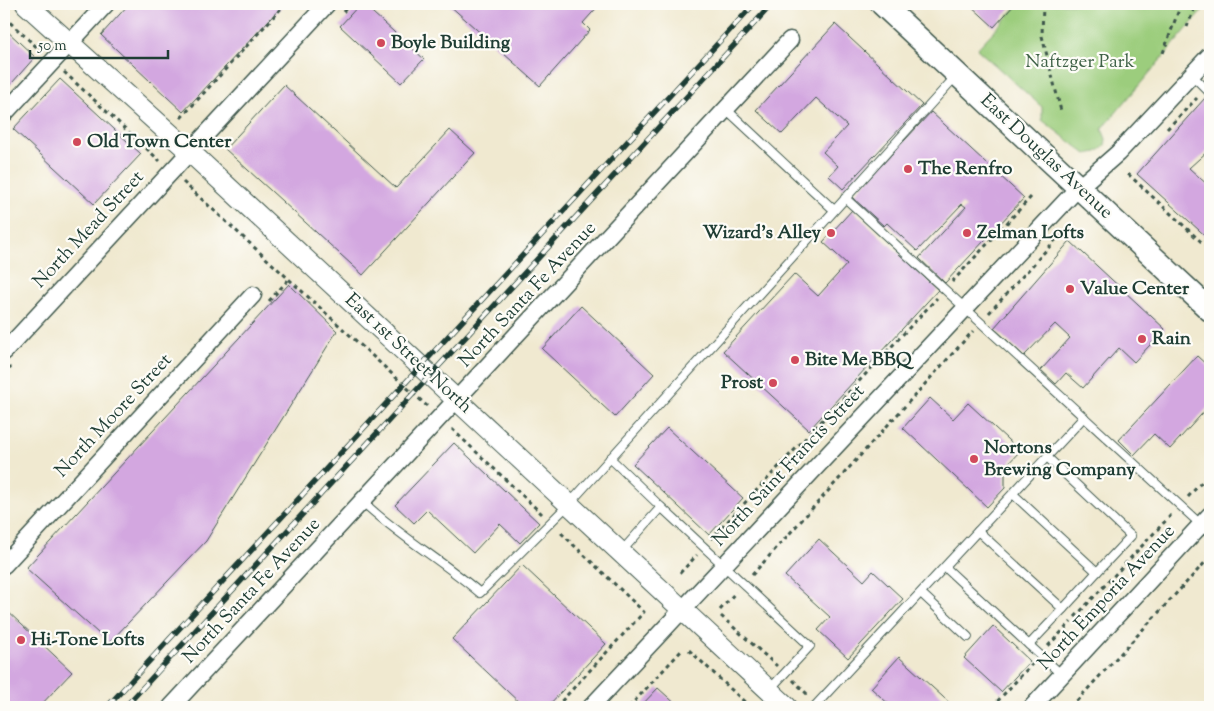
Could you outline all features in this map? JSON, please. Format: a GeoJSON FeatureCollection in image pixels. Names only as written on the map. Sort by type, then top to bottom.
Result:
{"type":"FeatureCollection","features":[{"type":"Feature","properties":{"kind":"main road","name":"East Douglas Avenue"},"geometry":{"type":"LineString","coordinates":[[882,4],[1210,310]]}},
{"type":"Feature","properties":{"kind":"street","name":"East 1st Street North"},"geometry":{"type":"LineString","coordinates":[[26,4],[190,151],[786,707]]}},
{"type":"Feature","properties":{"kind":"street"},"geometry":{"type":"LineString","coordinates":[[4,114],[106,4]]}},
{"type":"Feature","properties":{"kind":"street","name":"North Mead Street"},"geometry":{"type":"LineString","coordinates":[[4,352],[327,4]]}},
{"type":"Feature","properties":{"kind":"street","name":"North Santa Fe Avenue"},"geometry":{"type":"LineString","coordinates":[[172,707],[441,419],[790,40]]}},
{"type":"Feature","properties":{"kind":"street","name":"North Saint Francis Street"},"geometry":{"type":"LineString","coordinates":[[591,707],[1078,188],[1118,153],[1210,55]]}},
{"type":"Feature","properties":{"kind":"street","name":"North Moore Street"},"geometry":{"type":"LineString","coordinates":[[7,556],[253,295]]}},
{"type":"Feature","properties":{"kind":"street","name":"North Emporia Avenue"},"geometry":{"type":"LineString","coordinates":[[1032,707],[1207,524]]}},
{"type":"Feature","properties":{"kind":"lane"},"geometry":{"type":"LineString","coordinates":[[362,502],[382,521],[453,570],[480,593],[569,504],[958,74]]}},
{"type":"Feature","properties":{"kind":"lane"},"geometry":{"type":"LineString","coordinates":[[1192,75],[1210,93]]}},
{"type":"Feature","properties":{"kind":"lane"},"geometry":{"type":"LineString","coordinates":[[726,109],[834,210]]}},
{"type":"Feature","properties":{"kind":"lane"},"geometry":{"type":"LineString","coordinates":[[845,198],[1180,505],[1207,524]]}},
{"type":"Feature","properties":{"kind":"lane"},"geometry":{"type":"LineString","coordinates":[[816,705],[1084,417]]}},
{"type":"Feature","properties":{"kind":"lane"},"geometry":{"type":"LineString","coordinates":[[1029,645],[1131,536],[1048,457]]}},
{"type":"Feature","properties":{"kind":"lane"},"geometry":{"type":"LineString","coordinates":[[610,458],[810,646],[769,690]]}},
{"type":"Feature","properties":{"kind":"lane"},"geometry":{"type":"LineString","coordinates":[[1013,494],[1097,572]]}},
{"type":"Feature","properties":{"kind":"lane"},"geometry":{"type":"LineString","coordinates":[[621,552],[661,507]]}},
{"type":"Feature","properties":{"kind":"lane"},"geometry":{"type":"LineString","coordinates":[[978,532],[1063,610]]}},
{"type":"Feature","properties":{"kind":"lane"},"geometry":{"type":"LineString","coordinates":[[944,568],[1062,675]]}},
{"type":"Feature","properties":{"kind":"lane"},"geometry":{"type":"LineString","coordinates":[[921,593],[968,637]]}},
{"type":"Feature","properties":{"kind":"path"},"geometry":{"type":"LineString","coordinates":[[181,118],[285,4]]}},
{"type":"Feature","properties":{"kind":"path"},"geometry":{"type":"LineString","coordinates":[[1043,4],[1042,36],[1061,111]]}},
{"type":"Feature","properties":{"kind":"path"},"geometry":{"type":"LineString","coordinates":[[1163,53],[1180,4]]}},
{"type":"Feature","properties":{"kind":"path"},"geometry":{"type":"LineString","coordinates":[[1187,27],[1196,4]]}},
{"type":"Feature","properties":{"kind":"path"},"geometry":{"type":"LineString","coordinates":[[4,17],[441,419],[644,612],[556,707]]}},
{"type":"Feature","properties":{"kind":"path"},"geometry":{"type":"LineString","coordinates":[[1128,174],[1210,250]]}},
{"type":"Feature","properties":{"kind":"path"},"geometry":{"type":"LineString","coordinates":[[680,573],[1031,197]]}},
{"type":"Feature","properties":{"kind":"path"},"geometry":{"type":"LineString","coordinates":[[720,610],[1066,229]]}},
{"type":"Feature","properties":{"kind":"path"},"geometry":{"type":"LineString","coordinates":[[992,707],[1210,473]]}},
{"type":"Feature","properties":{"kind":"path"},"geometry":{"type":"LineString","coordinates":[[1071,707],[1210,557]]}},
{"type":"Feature","properties":{"kind":"path"},"geometry":{"type":"LineString","coordinates":[[722,616],[785,673],[816,705]]}},
{"type":"Feature","properties":{"kind":"path"},"geometry":{"type":"LineString","coordinates":[[629,707],[683,648]]}},
{"type":"Feature","properties":{"kind":"path"},"geometry":{"type":"LineString","coordinates":[[689,650],[750,707]]}},
{"type":"Feature","properties":{"kind":"green space","name":"Naftzger Park"},"geometry":{"type":"Polygon","coordinates":[[[1019,4],[1208,4],[1102,129],[1106,139],[1105,146],[1097,152],[1086,154],[1042,120],[1042,107],[977,49],[1019,4]]]}},
{"type":"Feature","properties":{"kind":"building"},"geometry":{"type":"Polygon","coordinates":[[[129,4],[284,4],[183,112],[101,35],[129,4]]]}},
{"type":"Feature","properties":{"kind":"building","name":"Boyle Building"},"geometry":{"type":"Polygon","coordinates":[[[360,4],[363,4],[424,59],[401,83],[340,26],[360,4]]]}},
{"type":"Feature","properties":{"kind":"building"},"geometry":{"type":"Polygon","coordinates":[[[448,4],[600,4],[583,23],[590,30],[540,86],[448,4]]]}},
{"type":"Feature","properties":{"kind":"building"},"geometry":{"type":"Polygon","coordinates":[[[969,4],[1015,4],[994,27],[969,4]]]}},
{"type":"Feature","properties":{"kind":"building"},"geometry":{"type":"Polygon","coordinates":[[[835,24],[922,105],[843,189],[829,176],[838,166],[823,152],[847,126],[816,98],[782,134],[756,110],[835,24]]]}},
{"type":"Feature","properties":{"kind":"building"},"geometry":{"type":"Polygon","coordinates":[[[4,28],[35,57],[4,92],[4,28]]]}},
{"type":"Feature","properties":{"kind":"building","name":"Old Town Center"},"geometry":{"type":"Polygon","coordinates":[[[60,79],[141,154],[94,204],[13,129],[60,79]]]}},
{"type":"Feature","properties":{"kind":"building"},"geometry":{"type":"Polygon","coordinates":[[[284,85],[396,188],[450,130],[475,153],[363,275],[225,149],[284,85]]]}},
{"type":"Feature","properties":{"kind":"building"},"geometry":{"type":"Polygon","coordinates":[[[1205,98],[1210,103],[1210,149],[1189,168],[1210,187],[1210,240],[1137,174],[1205,98]]]}},
{"type":"Feature","properties":{"kind":"building"},"geometry":{"type":"Polygon","coordinates":[[[931,112],[1024,198],[945,283],[919,258],[966,207],[962,204],[917,251],[887,223],[884,226],[852,197],[931,112]]]}},
{"type":"Feature","properties":{"kind":"building"},"geometry":{"type":"Polygon","coordinates":[[[852,210],[938,290],[809,430],[723,351],[794,274],[818,296],[847,264],[823,242],[852,210]]]}},
{"type":"Feature","properties":{"kind":"building"},"geometry":{"type":"Polygon","coordinates":[[[1070,241],[1165,329],[1134,362],[1119,348],[1083,388],[1066,373],[1056,384],[1041,370],[1070,338],[1055,324],[1024,356],[994,328],[1070,241]]]}},
{"type":"Feature","properties":{"kind":"building"},"geometry":{"type":"Polygon","coordinates":[[[289,284],[337,331],[206,541],[109,643],[26,568],[289,284]]]}},
{"type":"Feature","properties":{"kind":"building"},"geometry":{"type":"Polygon","coordinates":[[[581,306],[654,374],[615,417],[542,349],[581,306]]]}},
{"type":"Feature","properties":{"kind":"building"},"geometry":{"type":"Polygon","coordinates":[[[1197,356],[1210,368],[1210,405],[1170,449],[1154,434],[1134,455],[1119,440],[1197,356]]]}},
{"type":"Feature","properties":{"kind":"building","name":"Nortons Brewing Company"},"geometry":{"type":"Polygon","coordinates":[[[930,398],[953,419],[968,403],[1020,451],[1005,467],[1005,488],[987,507],[903,428],[930,398]]]}},
{"type":"Feature","properties":{"kind":"building"},"geometry":{"type":"Polygon","coordinates":[[[667,428],[743,498],[709,535],[633,464],[667,428]]]}},
{"type":"Feature","properties":{"kind":"building"},"geometry":{"type":"Polygon","coordinates":[[[454,443],[539,523],[520,543],[500,524],[473,553],[427,510],[414,523],[395,505],[454,443]]]}},
{"type":"Feature","properties":{"kind":"building"},"geometry":{"type":"Polygon","coordinates":[[[819,539],[864,581],[873,571],[903,599],[848,658],[818,630],[830,617],[785,576],[819,539]]]}},
{"type":"Feature","properties":{"kind":"building"},"geometry":{"type":"Polygon","coordinates":[[[522,565],[606,644],[547,707],[524,707],[452,639],[522,565]]]}},
{"type":"Feature","properties":{"kind":"building","name":"Hi-Tone Lofts"},"geometry":{"type":"Polygon","coordinates":[[[4,608],[72,672],[39,707],[4,707],[4,608]]]}},
{"type":"Feature","properties":{"kind":"building"},"geometry":{"type":"Polygon","coordinates":[[[993,626],[1030,661],[1001,692],[964,658],[993,626]]]}},
{"type":"Feature","properties":{"kind":"building"},"geometry":{"type":"Polygon","coordinates":[[[899,657],[954,707],[892,707],[871,688],[899,657]]]}},
{"type":"Feature","properties":{"kind":"building"},"geometry":{"type":"Polygon","coordinates":[[[658,688],[679,707],[640,707],[658,688]]]}},
{"type":"Feature","properties":{"kind":"railway"},"geometry":{"type":"LineString","coordinates":[[107,707],[754,4]]}},
{"type":"Feature","properties":{"kind":"railway"},"geometry":{"type":"LineString","coordinates":[[125,707],[772,4]]}},
{"type":"Feature","properties":{"kind":"place","name":"Boyle Building"},"geometry":{"type":"Point","coordinates":[381,43]}},
{"type":"Feature","properties":{"kind":"place","name":"Old Town Center"},"geometry":{"type":"Point","coordinates":[77,142]}},
{"type":"Feature","properties":{"kind":"place","name":"The Renfro"},"geometry":{"type":"Point","coordinates":[908,169]}},
{"type":"Feature","properties":{"kind":"place","name":"Wizard's Alley"},"geometry":{"type":"Point","coordinates":[831,233]}},
{"type":"Feature","properties":{"kind":"place","name":"Zelman Lofts"},"geometry":{"type":"Point","coordinates":[967,233]}},
{"type":"Feature","properties":{"kind":"place","name":"Value Center"},"geometry":{"type":"Point","coordinates":[1070,289]}},
{"type":"Feature","properties":{"kind":"place","name":"Rain"},"geometry":{"type":"Point","coordinates":[1142,339]}},
{"type":"Feature","properties":{"kind":"place","name":"Bite Me BBQ"},"geometry":{"type":"Point","coordinates":[795,360]}},
{"type":"Feature","properties":{"kind":"place","name":"Prost"},"geometry":{"type":"Point","coordinates":[773,383]}},
{"type":"Feature","properties":{"kind":"place","name":"Nortons Brewing Company"},"geometry":{"type":"Point","coordinates":[974,459]}},
{"type":"Feature","properties":{"kind":"place","name":"Hi-Tone Lofts"},"geometry":{"type":"Point","coordinates":[21,640]}}]}
